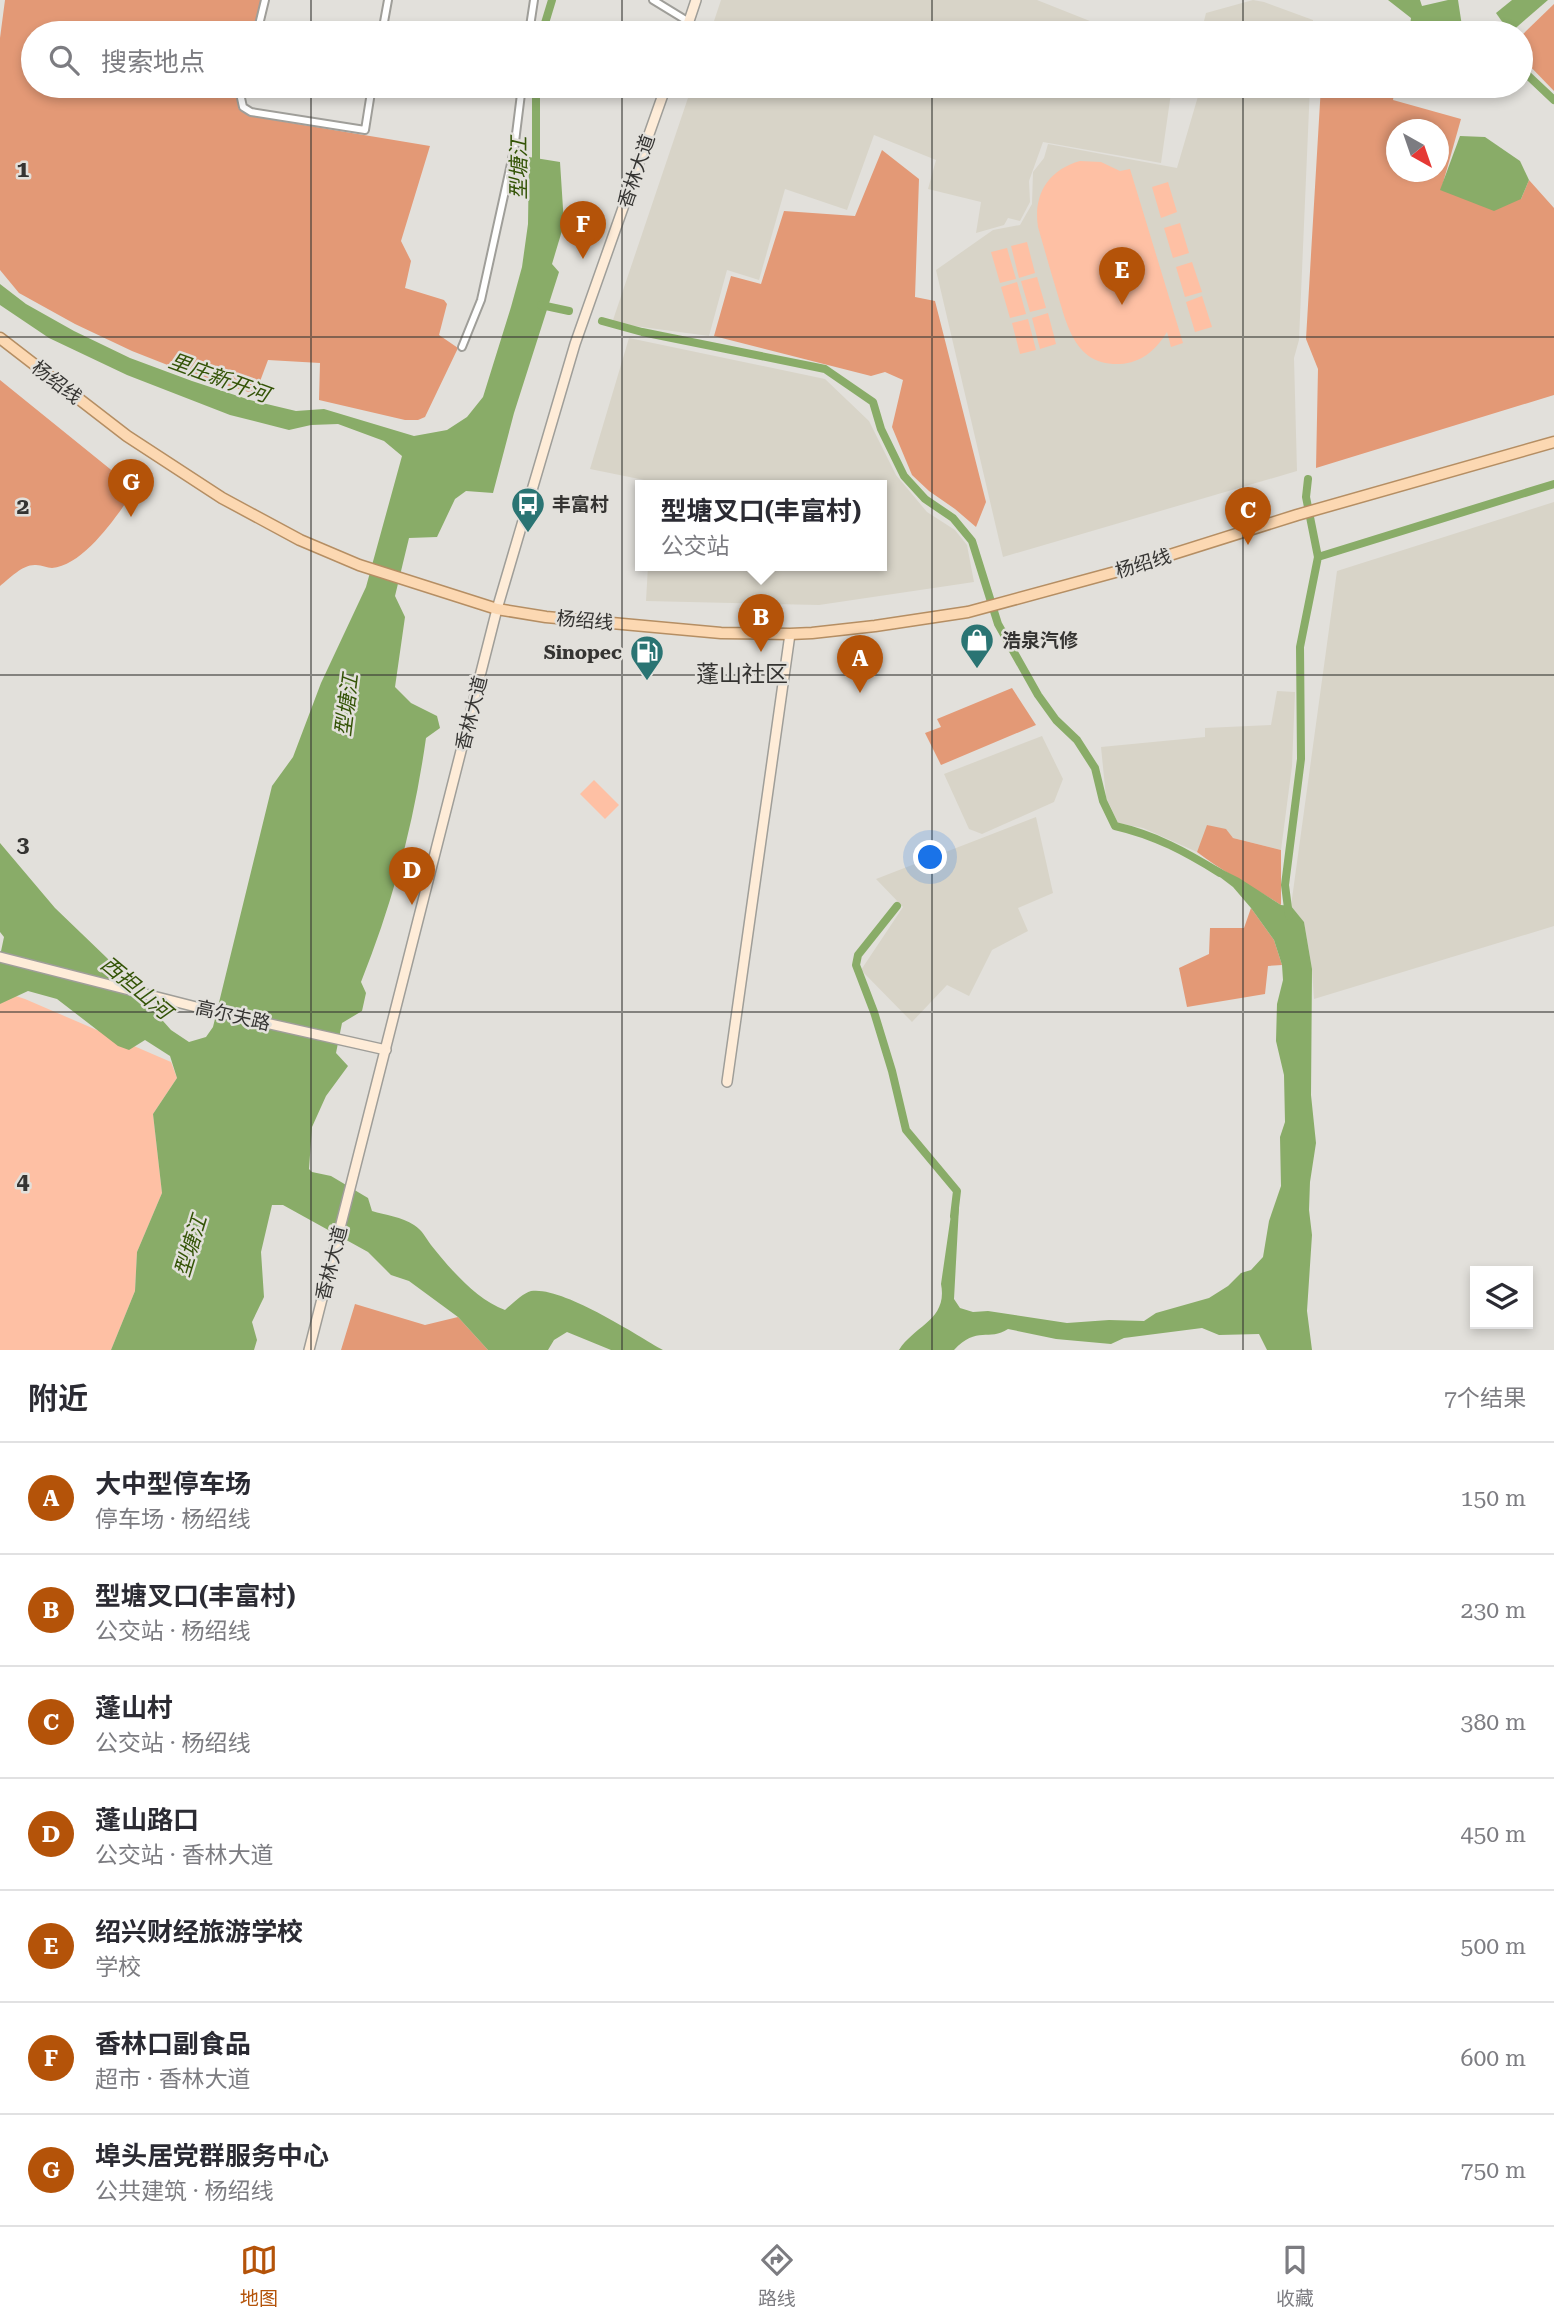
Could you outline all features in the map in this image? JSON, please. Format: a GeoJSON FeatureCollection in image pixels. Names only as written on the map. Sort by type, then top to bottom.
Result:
{"type":"FeatureCollection","features":[{"type":"Feature","properties":{"kind":"main road","name":"杨绍线"},"geometry":{"type":"LineString","coordinates":[[0,338],[127,436],[222,498],[300,540],[359,565],[497,609],[546,617],[721,633],[790,634],[876,626],[968,612],[1119,571],[1317,509],[1554,442]]}},
{"type":"Feature","properties":{"kind":"street"},"geometry":{"type":"LineString","coordinates":[[260,21],[265,0]]}},
{"type":"Feature","properties":{"kind":"street"},"geometry":{"type":"LineString","coordinates":[[384,21],[388,0]]}},
{"type":"Feature","properties":{"kind":"street"},"geometry":{"type":"LineString","coordinates":[[531,21],[534,0]]}},
{"type":"Feature","properties":{"kind":"street"},"geometry":{"type":"LineString","coordinates":[[653,0],[687,21]]}},
{"type":"Feature","properties":{"kind":"street"},"geometry":{"type":"LineString","coordinates":[[689,21],[696,0]]}},
{"type":"Feature","properties":{"kind":"street"},"geometry":{"type":"LineString","coordinates":[[241,98],[243,107],[251,112],[365,130],[370,98]]}},
{"type":"Feature","properties":{"kind":"street"},"geometry":{"type":"LineString","coordinates":[[462,346],[481,300],[514,150],[520,98]]}},
{"type":"Feature","properties":{"kind":"street","name":"香林大道"},"geometry":{"type":"LineString","coordinates":[[309,1350],[497,609],[575,344],[662,98]]}},
{"type":"Feature","properties":{"kind":"street"},"geometry":{"type":"LineString","coordinates":[[727,1082],[790,634]]}},
{"type":"Feature","properties":{"kind":"street","name":"高尔夫路"},"geometry":{"type":"LineString","coordinates":[[0,957],[208,1010],[386,1050]]}},
{"type":"Feature","properties":{"kind":"shaded area"},"geometry":{"type":"Polygon","coordinates":[[[5,0],[261,0],[256,21],[21,21],[21,98],[237,98],[239,109],[249,116],[430,146],[401,241],[411,261],[405,288],[444,300],[447,304],[439,335],[458,348],[425,417],[405,420],[319,400],[320,363],[268,360],[259,384],[252,393],[193,375],[132,351],[19,293],[0,270],[0,38],[5,0]]]}},
{"type":"Feature","properties":{"kind":"shaded area"},"geometry":{"type":"Polygon","coordinates":[[[721,0],[1037,0],[1090,21],[714,21],[721,0]]]}},
{"type":"Feature","properties":{"kind":"shaded area"},"geometry":{"type":"Polygon","coordinates":[[[1253,0],[1313,21],[1204,21],[1206,13],[1253,0]]]}},
{"type":"Feature","properties":{"kind":"shaded area"},"geometry":{"type":"Polygon","coordinates":[[[1554,4],[1554,91],[1533,69],[1533,24],[1554,4]]]}},
{"type":"Feature","properties":{"kind":"shaded area"},"geometry":{"type":"Polygon","coordinates":[[[688,98],[1170,98],[1161,163],[1043,142],[1029,181],[1030,202],[1020,221],[1008,218],[1004,225],[976,233],[981,202],[928,189],[936,160],[874,135],[847,210],[785,189],[759,280],[727,270],[709,336],[612,323],[688,98]]]}},
{"type":"Feature","properties":{"kind":"shaded area"},"geometry":{"type":"Polygon","coordinates":[[[1197,98],[1309,98],[1299,340],[1294,358],[1297,471],[1003,557],[936,270],[993,230],[1020,225],[1032,204],[1033,172],[1044,158],[1048,144],[1177,168],[1197,98]]]}},
{"type":"Feature","properties":{"kind":"shaded area"},"geometry":{"type":"Polygon","coordinates":[[[1320,98],[1393,98],[1461,119],[1449,162],[1449,119],[1386,119],[1386,182],[1443,182],[1441,190],[1521,199],[1529,180],[1554,208],[1554,395],[1316,468],[1318,369],[1306,339],[1320,98]]]}},
{"type":"Feature","properties":{"kind":"shaded area"},"geometry":{"type":"Polygon","coordinates":[[[882,150],[919,179],[915,297],[935,301],[986,502],[976,527],[912,475],[892,427],[903,380],[885,372],[871,376],[714,336],[731,276],[761,284],[784,211],[855,216],[882,150]]]}},
{"type":"Feature","properties":{"kind":"shaded area"},"geometry":{"type":"Polygon","coordinates":[[[1080,161],[1101,162],[1120,171],[1130,169],[1183,343],[1171,347],[1167,332],[1147,354],[1135,361],[1120,364],[1104,363],[1092,358],[1075,340],[1060,302],[1038,227],[1037,215],[1041,194],[1051,177],[1080,161]]]}},
{"type":"Feature","properties":{"kind":"shaded area"},"geometry":{"type":"Polygon","coordinates":[[[1168,182],[1177,212],[1161,218],[1152,187],[1168,182]]]}},
{"type":"Feature","properties":{"kind":"shaded area"},"geometry":{"type":"Polygon","coordinates":[[[1180,223],[1189,253],[1173,258],[1164,228],[1180,223]]]}},
{"type":"Feature","properties":{"kind":"shaded area"},"geometry":{"type":"Polygon","coordinates":[[[1027,242],[1035,273],[1019,278],[1011,246],[1027,242]]]}},
{"type":"Feature","properties":{"kind":"shaded area"},"geometry":{"type":"Polygon","coordinates":[[[1007,248],[1016,279],[1000,283],[991,252],[1007,248]]]}},
{"type":"Feature","properties":{"kind":"shaded area"},"geometry":{"type":"Polygon","coordinates":[[[1192,262],[1202,292],[1185,297],[1176,267],[1192,262]]]}},
{"type":"Feature","properties":{"kind":"shaded area"},"geometry":{"type":"Polygon","coordinates":[[[1037,277],[1046,308],[1030,312],[1021,281],[1037,277]]]}},
{"type":"Feature","properties":{"kind":"shaded area"},"geometry":{"type":"Polygon","coordinates":[[[1017,282],[1026,314],[1010,318],[1001,287],[1017,282]]]}},
{"type":"Feature","properties":{"kind":"shaded area"},"geometry":{"type":"Polygon","coordinates":[[[1202,296],[1212,327],[1195,332],[1186,302],[1202,296]]]}},
{"type":"Feature","properties":{"kind":"shaded area"},"geometry":{"type":"Polygon","coordinates":[[[1048,313],[1056,344],[1040,349],[1032,318],[1048,313]]]}},
{"type":"Feature","properties":{"kind":"shaded area"},"geometry":{"type":"Polygon","coordinates":[[[1028,319],[1036,350],[1020,354],[1012,323],[1028,319]]]}},
{"type":"Feature","properties":{"kind":"shaded area"},"geometry":{"type":"Polygon","coordinates":[[[629,338],[825,379],[869,421],[896,475],[927,512],[955,530],[967,545],[974,582],[819,605],[646,601],[648,571],[887,571],[887,480],[644,480],[590,469],[629,338]]]}},
{"type":"Feature","properties":{"kind":"shaded area"},"geometry":{"type":"Polygon","coordinates":[[[0,380],[115,473],[127,501],[95,542],[74,560],[52,568],[31,565],[0,586],[0,380]]]}},
{"type":"Feature","properties":{"kind":"shaded area"},"geometry":{"type":"Polygon","coordinates":[[[1554,502],[1554,926],[1314,999],[1304,922],[1291,906],[1337,571],[1554,502]]]}},
{"type":"Feature","properties":{"kind":"shaded area"},"geometry":{"type":"Polygon","coordinates":[[[1012,688],[1036,725],[941,765],[925,733],[941,727],[937,719],[1012,688]]]}},
{"type":"Feature","properties":{"kind":"shaded area"},"geometry":{"type":"Polygon","coordinates":[[[1277,691],[1295,692],[1292,766],[1281,850],[1233,838],[1208,825],[1197,852],[1143,828],[1118,823],[1106,797],[1101,747],[1205,737],[1205,728],[1271,725],[1277,691]]]}},
{"type":"Feature","properties":{"kind":"shaded area"},"geometry":{"type":"Polygon","coordinates":[[[1042,736],[1063,779],[1054,802],[982,834],[969,829],[944,774],[1042,736]]]}},
{"type":"Feature","properties":{"kind":"shaded area"},"geometry":{"type":"Polygon","coordinates":[[[594,780],[619,805],[605,819],[580,794],[594,780]]]}},
{"type":"Feature","properties":{"kind":"shaded area"},"geometry":{"type":"Polygon","coordinates":[[[1036,817],[1053,893],[1018,908],[1028,931],[992,950],[969,996],[947,985],[912,1022],[861,970],[903,907],[876,879],[1036,817]]]}},
{"type":"Feature","properties":{"kind":"shaded area"},"geometry":{"type":"Polygon","coordinates":[[[1207,825],[1226,829],[1233,838],[1281,850],[1281,905],[1197,852],[1207,825]]]}},
{"type":"Feature","properties":{"kind":"shaded area"},"geometry":{"type":"Polygon","coordinates":[[[1251,908],[1274,940],[1282,965],[1268,966],[1265,994],[1187,1007],[1179,968],[1209,954],[1210,928],[1244,928],[1251,908]]]}},
{"type":"Feature","properties":{"kind":"shaded area"},"geometry":{"type":"Polygon","coordinates":[[[0,991],[25,999],[171,1062],[177,1078],[153,1114],[162,1193],[137,1252],[135,1291],[111,1350],[0,1350],[0,991]]]}},
{"type":"Feature","properties":{"kind":"shaded area"},"geometry":{"type":"Polygon","coordinates":[[[355,1304],[425,1325],[458,1317],[488,1350],[341,1350],[355,1304]]]}},
{"type":"Feature","properties":{"kind":"water"},"geometry":{"type":"Polygon","coordinates":[[[1388,0],[1420,0],[1422,6],[1458,0],[1461,21],[1411,21],[1411,18],[1388,0]]]}},
{"type":"Feature","properties":{"kind":"water"},"geometry":{"type":"Polygon","coordinates":[[[1512,0],[1548,0],[1524,21],[1502,21],[1496,13],[1512,0]]]}},
{"type":"Feature","properties":{"kind":"water"},"geometry":{"type":"Polygon","coordinates":[[[1460,136],[1485,137],[1520,161],[1529,180],[1521,199],[1494,211],[1440,190],[1443,182],[1449,182],[1449,166],[1460,136]]]}},
{"type":"Feature","properties":{"kind":"water"},"geometry":{"type":"Polygon","coordinates":[[[529,157],[560,162],[564,224],[552,264],[559,272],[514,413],[493,493],[466,491],[455,499],[437,537],[409,538],[395,596],[405,617],[395,687],[411,703],[437,716],[440,728],[426,738],[401,862],[361,982],[366,993],[362,1011],[342,1023],[336,1053],[348,1066],[326,1096],[312,1127],[309,1169],[331,1176],[368,1198],[372,1211],[404,1220],[417,1227],[455,1273],[484,1299],[495,1305],[505,1310],[528,1292],[544,1291],[579,1303],[663,1350],[611,1350],[567,1332],[554,1340],[548,1350],[488,1350],[458,1317],[409,1281],[391,1275],[368,1252],[283,1205],[272,1205],[261,1252],[264,1297],[252,1322],[257,1340],[254,1350],[111,1350],[135,1291],[137,1252],[162,1193],[153,1114],[177,1078],[170,1056],[145,1040],[129,1050],[118,1046],[57,999],[28,991],[0,1004],[0,956],[4,937],[0,932],[0,843],[55,908],[107,958],[171,1030],[189,1042],[206,1037],[213,1027],[272,786],[293,757],[321,683],[366,587],[402,456],[384,441],[338,424],[311,425],[289,430],[230,415],[127,375],[49,338],[0,305],[0,284],[26,304],[130,358],[250,400],[296,411],[324,409],[414,436],[447,430],[467,417],[483,397],[511,307],[522,267],[528,224],[529,157]]]}},
{"type":"Feature","properties":{"kind":"water"},"geometry":{"type":"Polygon","coordinates":[[[1215,866],[1281,905],[1291,906],[1304,922],[1312,969],[1311,1095],[1316,1143],[1310,1182],[1312,1235],[1307,1311],[1312,1350],[1267,1350],[1259,1334],[1219,1335],[1202,1328],[1124,1338],[1111,1344],[1056,1339],[1008,1329],[1001,1333],[969,1338],[954,1350],[899,1350],[929,1321],[940,1306],[952,1208],[959,1207],[954,1299],[960,1308],[973,1312],[988,1311],[1067,1323],[1144,1321],[1156,1313],[1209,1298],[1228,1286],[1241,1273],[1251,1270],[1263,1257],[1269,1221],[1281,1186],[1280,1137],[1285,1122],[1284,1075],[1276,1041],[1277,1004],[1283,980],[1282,965],[1274,940],[1233,887],[1212,871],[1215,866]]]}},
{"type":"Feature","properties":{"kind":"waterway","name":"型塘江"},"geometry":{"type":"LineString","coordinates":[[546,21],[552,0]]}},
{"type":"Feature","properties":{"kind":"waterway"},"geometry":{"type":"LineString","coordinates":[[1533,80],[1554,100]]}},
{"type":"Feature","properties":{"kind":"waterway","name":"型塘江"},"geometry":{"type":"LineString","coordinates":[[536,98],[536,167]]}},
{"type":"Feature","properties":{"kind":"waterway"},"geometry":{"type":"LineString","coordinates":[[541,305],[569,311]]}},
{"type":"Feature","properties":{"kind":"waterway"},"geometry":{"type":"LineString","coordinates":[[602,321],[642,332],[825,369],[873,402],[881,429],[904,476],[925,499],[953,518],[972,541],[998,624],[1038,695],[1056,720],[1077,740],[1095,768],[1103,801],[1115,826],[1170,845],[1220,873]]}},
{"type":"Feature","properties":{"kind":"waterway"},"geometry":{"type":"LineString","coordinates":[[1308,479],[1306,497],[1318,557]]}},
{"type":"Feature","properties":{"kind":"waterway"},"geometry":{"type":"LineString","coordinates":[[1289,916],[1285,885],[1301,759],[1300,647],[1318,557],[1554,484]]}},
{"type":"Feature","properties":{"kind":"waterway"},"geometry":{"type":"LineString","coordinates":[[897,906],[858,955],[856,965],[892,1071],[906,1130],[957,1191],[954,1216]]}},
{"type":"Feature","properties":{"kind":"place","name":"香林口副食品"},"geometry":{"type":"Point","coordinates":[583,259]}},
{"type":"Feature","properties":{"kind":"place","name":"绍兴财经旅游学校"},"geometry":{"type":"Point","coordinates":[1122,305]}},
{"type":"Feature","properties":{"kind":"place","name":"埠头居党群服务中心"},"geometry":{"type":"Point","coordinates":[131,517]}},
{"type":"Feature","properties":{"kind":"place","name":"丰富村"},"geometry":{"type":"Point","coordinates":[528,534]}},
{"type":"Feature","properties":{"kind":"place","name":"蓬山村"},"geometry":{"type":"Point","coordinates":[1248,545]}},
{"type":"Feature","properties":{"kind":"place","name":"型塘叉口(丰富村)"},"geometry":{"type":"Point","coordinates":[761,652]}},
{"type":"Feature","properties":{"kind":"place","name":"浩泉汽修"},"geometry":{"type":"Point","coordinates":[977,670]}},
{"type":"Feature","properties":{"kind":"place","name":"Sinopec"},"geometry":{"type":"Point","coordinates":[647,682]}},
{"type":"Feature","properties":{"kind":"place","name":"大中型停车场"},"geometry":{"type":"Point","coordinates":[860,693]}},
{"type":"Feature","properties":{"kind":"place","name":"蓬山路口"},"geometry":{"type":"Point","coordinates":[412,905]}},
{"type":"Feature","properties":{"kind":"district","name":"蓬山社区"},"geometry":{"type":"Point","coordinates":[742,674]}},
{"type":"Feature","properties":{"kind":"water label","name":"里庄新开河"},"geometry":{"type":"Point","coordinates":[219,378]}},
{"type":"Feature","properties":{"kind":"water label","name":"西担山河"},"geometry":{"type":"Point","coordinates":[136,988]}}]}
